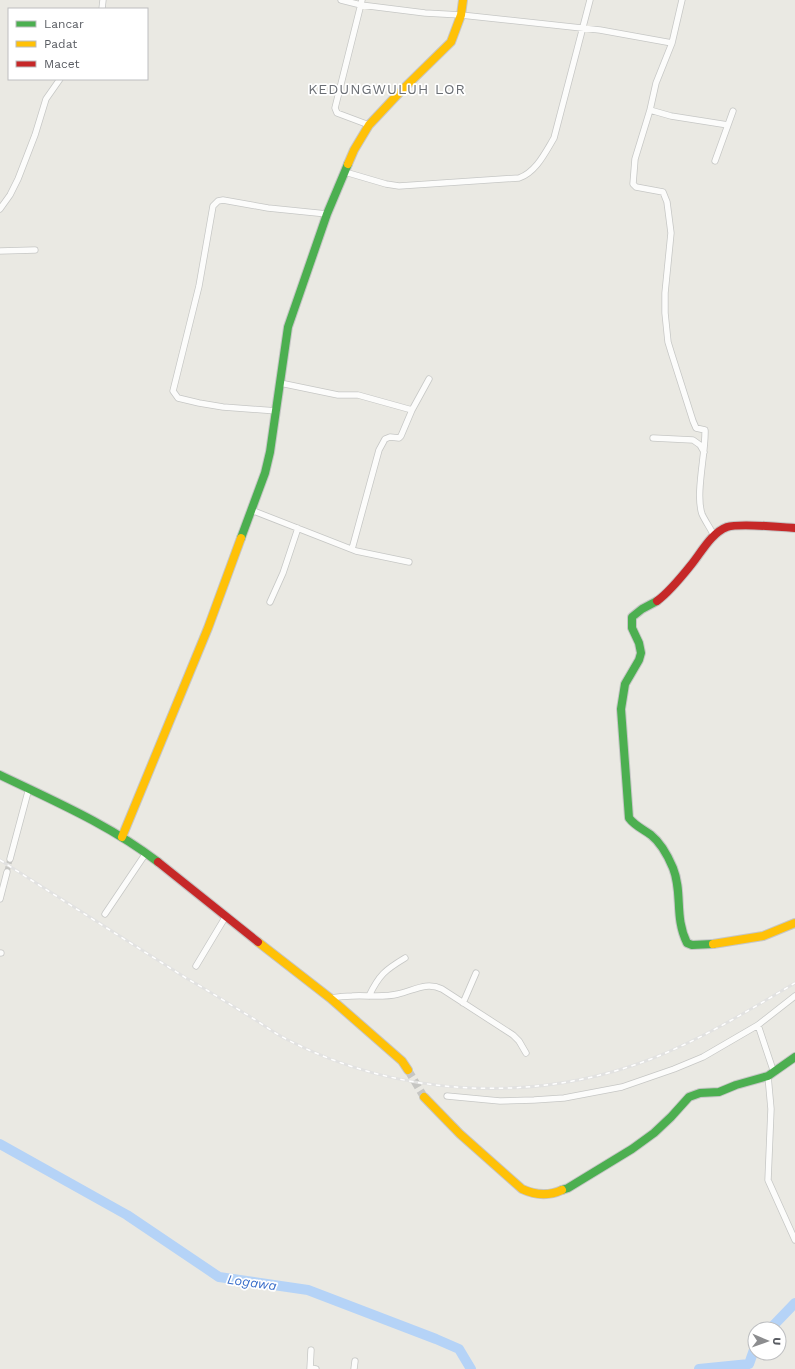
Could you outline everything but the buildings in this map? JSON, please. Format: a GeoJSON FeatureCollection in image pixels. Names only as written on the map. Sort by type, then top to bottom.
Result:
{"type":"FeatureCollection","features":[{"type":"Feature","properties":{"kind":"street"},"geometry":{"type":"LineString","coordinates":[[341,0],[362,2],[425,13],[461,15],[583,28],[672,43]]}},
{"type":"Feature","properties":{"kind":"street"},"geometry":{"type":"LineString","coordinates":[[122,837],[208,628],[267,466],[277,411],[288,327],[328,214],[345,172],[354,150],[368,125],[451,42],[461,15],[463,0]]}},
{"type":"Feature","properties":{"kind":"street"},"geometry":{"type":"LineString","coordinates":[[345,172],[386,184],[399,186],[519,178],[526,176],[543,157],[554,138],[590,0]]}},
{"type":"Feature","properties":{"kind":"street"},"geometry":{"type":"LineString","coordinates":[[682,0],[672,43],[656,83],[650,110],[635,159],[633,184],[636,187],[663,192],[666,197],[671,232],[664,307],[668,342],[696,428],[706,430],[701,508],[702,514],[714,536]]}},
{"type":"Feature","properties":{"kind":"street"},"geometry":{"type":"LineString","coordinates":[[362,2],[335,108],[338,113],[368,125]]}},
{"type":"Feature","properties":{"kind":"street"},"geometry":{"type":"LineString","coordinates":[[0,209],[10,195],[18,179],[35,135],[46,99],[59,80]]}},
{"type":"Feature","properties":{"kind":"street"},"geometry":{"type":"LineString","coordinates":[[650,110],[672,116],[728,125]]}},
{"type":"Feature","properties":{"kind":"street"},"geometry":{"type":"LineString","coordinates":[[715,160],[732,111]]}},
{"type":"Feature","properties":{"kind":"street"},"geometry":{"type":"LineString","coordinates":[[277,411],[223,407],[200,403],[178,398],[172,391],[199,286],[213,206],[218,201],[224,200],[268,208],[328,214]]}},
{"type":"Feature","properties":{"kind":"street"},"geometry":{"type":"LineString","coordinates":[[0,251],[35,250]]}},
{"type":"Feature","properties":{"kind":"street"},"geometry":{"type":"LineString","coordinates":[[352,549],[378,450],[385,439],[390,437],[399,438],[402,436],[412,410],[429,379]]}},
{"type":"Feature","properties":{"kind":"street"},"geometry":{"type":"LineString","coordinates":[[280,383],[338,395],[355,394],[412,410]]}},
{"type":"Feature","properties":{"kind":"street"},"geometry":{"type":"LineString","coordinates":[[653,438],[693,440],[700,445],[704,452]]}},
{"type":"Feature","properties":{"kind":"street"},"geometry":{"type":"LineString","coordinates":[[251,510],[352,549],[409,562]]}},
{"type":"Feature","properties":{"kind":"street"},"geometry":{"type":"LineString","coordinates":[[795,528],[734,527],[724,529],[714,536],[664,595],[655,603],[642,609],[632,617],[631,629],[640,644],[641,654],[626,682],[622,700],[622,720],[628,783],[629,816],[631,821],[658,841],[674,870],[679,920],[685,941],[688,944],[693,945],[710,944],[763,936],[795,923]]}},
{"type":"Feature","properties":{"kind":"street"},"geometry":{"type":"LineString","coordinates":[[270,602],[288,561],[298,528]]}},
{"type":"Feature","properties":{"kind":"street"},"geometry":{"type":"LineString","coordinates":[[0,775],[108,828],[146,853],[330,998],[402,1061],[408,1070]]}},
{"type":"Feature","properties":{"kind":"street"},"geometry":{"type":"LineString","coordinates":[[10,859],[29,788]]}},
{"type":"Feature","properties":{"kind":"street"},"geometry":{"type":"LineString","coordinates":[[105,914],[146,853]]}},
{"type":"Feature","properties":{"kind":"street"},"geometry":{"type":"LineString","coordinates":[[0,899],[7,872]]}},
{"type":"Feature","properties":{"kind":"street"},"geometry":{"type":"LineString","coordinates":[[196,966],[226,916]]}},
{"type":"Feature","properties":{"kind":"street"},"geometry":{"type":"LineString","coordinates":[[369,996],[378,979],[394,965],[405,958]]}},
{"type":"Feature","properties":{"kind":"street"},"geometry":{"type":"LineString","coordinates":[[462,1003],[476,973]]}},
{"type":"Feature","properties":{"kind":"street"},"geometry":{"type":"LineString","coordinates":[[330,998],[393,995],[430,985],[438,987],[513,1035],[519,1041],[526,1053]]}},
{"type":"Feature","properties":{"kind":"street"},"geometry":{"type":"LineString","coordinates":[[447,1096],[500,1101],[534,1100],[564,1098],[622,1087],[648,1079],[703,1057],[758,1025],[795,996]]}},
{"type":"Feature","properties":{"kind":"street"},"geometry":{"type":"LineString","coordinates":[[758,1025],[771,1075],[768,1180],[795,1240]]}},
{"type":"Feature","properties":{"kind":"street"},"geometry":{"type":"LineString","coordinates":[[424,1097],[460,1134],[522,1189],[531,1193],[548,1194],[568,1188],[632,1149],[661,1126],[689,1096],[700,1093],[719,1092],[736,1085],[771,1075],[795,1057]]}},
{"type":"Feature","properties":{"kind":"street"},"geometry":{"type":"LineString","coordinates":[[312,1350],[312,1369]]}},
{"type":"Feature","properties":{"kind":"street"},"geometry":{"type":"LineString","coordinates":[[354,1369],[355,1361]]}},
{"type":"Feature","properties":{"kind":"waterway","name":"Logawa"},"geometry":{"type":"LineString","coordinates":[[0,1144],[127,1215],[219,1277],[308,1290],[459,1349],[471,1369]]}},
{"type":"Feature","properties":{"kind":"waterway","name":"Logawa"},"geometry":{"type":"LineString","coordinates":[[778,1321],[795,1303]]}},
{"type":"Feature","properties":{"kind":"waterway","name":"Logawa"},"geometry":{"type":"LineString","coordinates":[[699,1369],[749,1364],[750,1361]]}},
{"type":"Feature","properties":{"kind":"tunnel"},"geometry":{"type":"LineString","coordinates":[[7,872],[10,859]]}},
{"type":"Feature","properties":{"kind":"tunnel"},"geometry":{"type":"LineString","coordinates":[[408,1070],[424,1097]]}},
{"type":"Feature","properties":{"kind":"railway"},"geometry":{"type":"LineString","coordinates":[[0,860],[186,978],[284,1038],[331,1059],[375,1073],[421,1083],[467,1088],[514,1088],[561,1083],[606,1073],[651,1059],[688,1043],[795,983]]}},
{"type":"Feature","properties":{"kind":"traffic: fast"},"geometry":{"type":"LineString","coordinates":[[241,538],[265,473],[270,452],[288,327],[327,214],[348,164]]}},
{"type":"Feature","properties":{"kind":"traffic: fast"},"geometry":{"type":"LineString","coordinates":[[657,601],[642,609],[632,617],[632,628],[639,643],[641,653],[639,660],[625,684],[621,709],[629,818],[636,825],[655,838],[671,863],[676,877],[679,914],[687,943],[692,945],[713,944]]}},
{"type":"Feature","properties":{"kind":"traffic: fast"},"geometry":{"type":"LineString","coordinates":[[0,775],[61,804],[121,836],[158,862]]}},
{"type":"Feature","properties":{"kind":"traffic: fast"},"geometry":{"type":"LineString","coordinates":[[562,1190],[568,1188],[632,1149],[654,1133],[689,1097],[700,1093],[719,1092],[736,1085],[768,1076],[795,1057]]}},
{"type":"Feature","properties":{"kind":"traffic: slow"},"geometry":{"type":"LineString","coordinates":[[348,164],[354,150],[369,125],[451,42],[461,15],[463,0]]}},
{"type":"Feature","properties":{"kind":"traffic: slow"},"geometry":{"type":"LineString","coordinates":[[122,837],[208,628],[241,538]]}},
{"type":"Feature","properties":{"kind":"traffic: slow"},"geometry":{"type":"LineString","coordinates":[[713,944],[763,936],[795,923]]}},
{"type":"Feature","properties":{"kind":"traffic: slow"},"geometry":{"type":"LineString","coordinates":[[258,942],[330,998],[402,1061],[408,1070]]}},
{"type":"Feature","properties":{"kind":"traffic: slow"},"geometry":{"type":"LineString","coordinates":[[424,1097],[460,1134],[522,1189],[532,1193],[542,1194],[562,1190]]}},
{"type":"Feature","properties":{"kind":"traffic: jam"},"geometry":{"type":"LineString","coordinates":[[657,601],[675,584],[711,538],[721,530],[727,527],[741,525],[795,528]]}},
{"type":"Feature","properties":{"kind":"traffic: jam"},"geometry":{"type":"LineString","coordinates":[[158,862],[258,942]]}},
{"type":"Feature","properties":{"kind":"district","name":"KEDUNGWULUH LOR"},"geometry":{"type":"Point","coordinates":[387,89]}}]}
